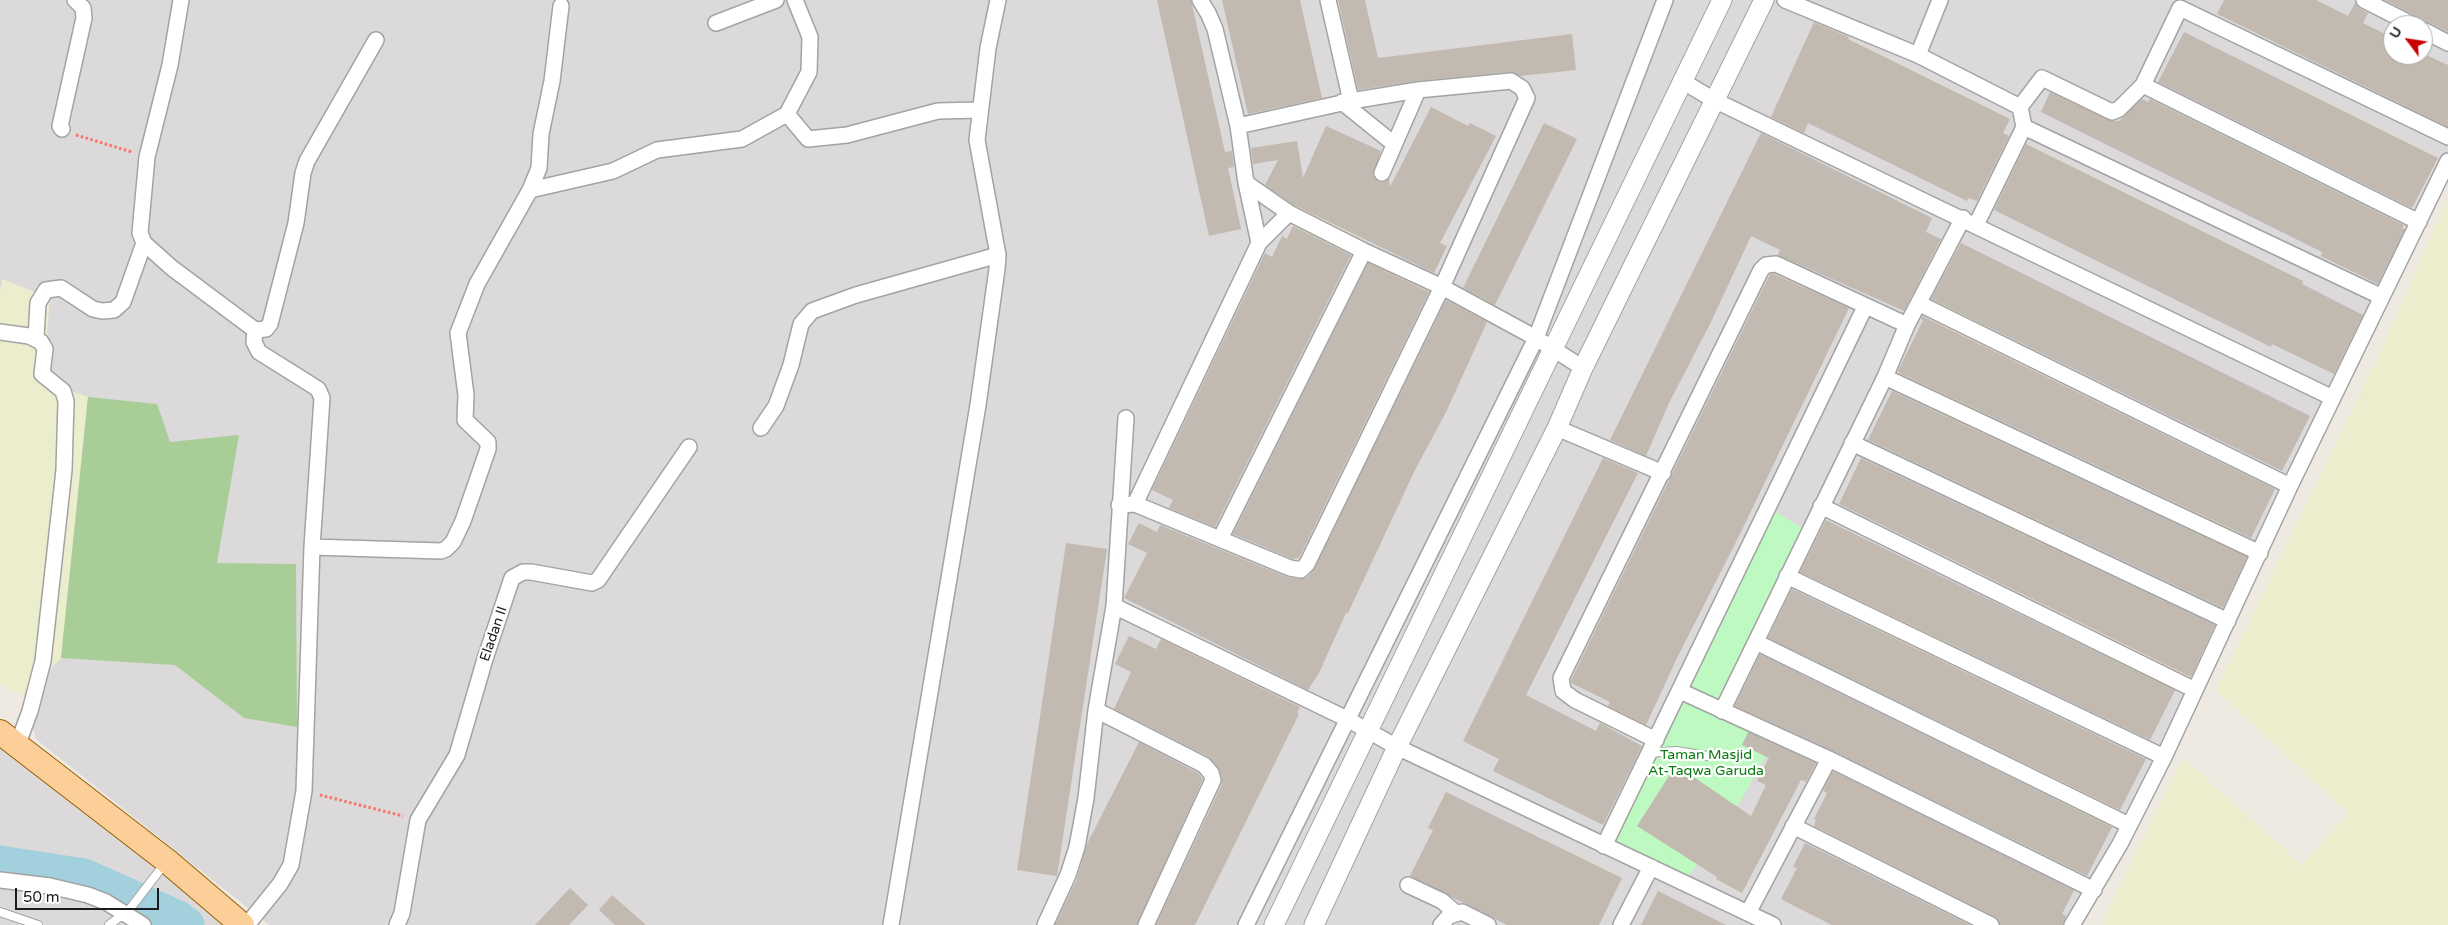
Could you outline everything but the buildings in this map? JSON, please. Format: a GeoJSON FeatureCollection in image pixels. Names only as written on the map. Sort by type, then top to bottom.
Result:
{"type":"FeatureCollection","features":[{"type":"Feature","properties":{"kind":"main road"},"geometry":{"type":"LineString","coordinates":[[9,739],[167,861],[242,925]]}},
{"type":"Feature","properties":{"kind":"street"},"geometry":{"type":"LineString","coordinates":[[62,130],[60,126],[84,18],[83,8],[75,0]]}},
{"type":"Feature","properties":{"kind":"street"},"geometry":{"type":"LineString","coordinates":[[36,338],[38,303],[46,290],[62,288],[93,309],[102,311],[114,310],[122,302],[144,243],[141,228],[146,157],[170,65],[181,0]]}},
{"type":"Feature","properties":{"kind":"street"},"geometry":{"type":"LineString","coordinates":[[716,23],[776,0]]}},
{"type":"Feature","properties":{"kind":"street"},"geometry":{"type":"LineString","coordinates":[[530,190],[613,171],[657,150],[742,139],[788,114],[809,72],[810,37],[795,0]]}},
{"type":"Feature","properties":{"kind":"street"},"geometry":{"type":"LineString","coordinates":[[891,925],[978,405],[998,256],[977,140],[988,48],[998,0]]}},
{"type":"Feature","properties":{"kind":"street"},"geometry":{"type":"LineString","coordinates":[[1200,0],[1215,29],[1238,126],[1246,183],[1259,243]]}},
{"type":"Feature","properties":{"kind":"street"},"geometry":{"type":"LineString","coordinates":[[1328,0],[1346,102],[1394,144]]}},
{"type":"Feature","properties":{"kind":"street"},"geometry":{"type":"LineString","coordinates":[[1246,925],[1536,338],[1665,0]]}},
{"type":"Feature","properties":{"kind":"street"},"geometry":{"type":"LineString","coordinates":[[1274,925],[1722,0]]}},
{"type":"Feature","properties":{"kind":"street"},"geometry":{"type":"LineString","coordinates":[[1314,925],[1397,747],[1557,428],[1583,368],[1764,0]]}},
{"type":"Feature","properties":{"kind":"street"},"geometry":{"type":"LineString","coordinates":[[1785,0],[1918,55],[2020,108]]}},
{"type":"Feature","properties":{"kind":"street"},"geometry":{"type":"LineString","coordinates":[[1918,55],[1940,0]]}},
{"type":"Feature","properties":{"kind":"street"},"geometry":{"type":"LineString","coordinates":[[2364,0],[2393,15]]}},
{"type":"Feature","properties":{"kind":"street"},"geometry":{"type":"LineString","coordinates":[[312,547],[432,551],[446,549],[464,521],[488,449],[486,438],[465,420],[466,395],[458,333],[477,284],[530,190],[539,168],[542,134],[552,82],[561,6]]}},
{"type":"Feature","properties":{"kind":"street"},"geometry":{"type":"LineString","coordinates":[[1976,225],[2024,127],[2020,108],[2042,78],[2112,112],[2119,109],[2143,85],[2180,8],[2448,137]]}},
{"type":"Feature","properties":{"kind":"street"},"geometry":{"type":"LineString","coordinates":[[2433,35],[2448,42]]}},
{"type":"Feature","properties":{"kind":"street"},"geometry":{"type":"LineString","coordinates":[[144,243],[172,268],[255,330],[266,329],[270,324],[296,223],[307,161],[376,40]]}},
{"type":"Feature","properties":{"kind":"street"},"geometry":{"type":"LineString","coordinates":[[1682,81],[1714,100],[1963,218],[2333,398]]}},
{"type":"Feature","properties":{"kind":"street"},"geometry":{"type":"LineString","coordinates":[[1119,505],[1135,504],[1290,568],[1301,570],[1307,564],[1442,287],[1527,98],[1522,88],[1511,82],[1418,90],[1346,102],[1238,126]]}},
{"type":"Feature","properties":{"kind":"street"},"geometry":{"type":"LineString","coordinates":[[2143,85],[2419,222]]}},
{"type":"Feature","properties":{"kind":"street"},"geometry":{"type":"LineString","coordinates":[[1382,173],[1418,90]]}},
{"type":"Feature","properties":{"kind":"street"},"geometry":{"type":"LineString","coordinates":[[788,114],[808,139],[847,134],[938,111],[980,110]]}},
{"type":"Feature","properties":{"kind":"street"},"geometry":{"type":"LineString","coordinates":[[2024,127],[2382,298]]}},
{"type":"Feature","properties":{"kind":"street"},"geometry":{"type":"LineString","coordinates":[[2072,925],[2094,890],[2164,757],[2290,486],[2448,161]]}},
{"type":"Feature","properties":{"kind":"street"},"geometry":{"type":"LineString","coordinates":[[1246,183],[1289,213],[1364,251],[1442,287],[1536,338],[1583,368]]}},
{"type":"Feature","properties":{"kind":"street"},"geometry":{"type":"LineString","coordinates":[[1135,504],[1259,243],[1289,213]]}},
{"type":"Feature","properties":{"kind":"street"},"geometry":{"type":"LineString","coordinates":[[1722,711],[1885,377],[1907,325],[1920,304],[1963,218]]}},
{"type":"Feature","properties":{"kind":"street"},"geometry":{"type":"LineString","coordinates":[[1220,539],[1364,251]]}},
{"type":"Feature","properties":{"kind":"street"},"geometry":{"type":"LineString","coordinates":[[761,428],[776,406],[786,380],[801,324],[812,311],[856,294],[998,256]]}},
{"type":"Feature","properties":{"kind":"street"},"geometry":{"type":"LineString","coordinates":[[1653,746],[1575,700],[1563,691],[1560,684],[1565,668],[1663,473],[1755,280],[1766,264],[1776,264],[1907,325]]}},
{"type":"Feature","properties":{"kind":"street"},"geometry":{"type":"LineString","coordinates":[[1920,304],[2290,486]]}},
{"type":"Feature","properties":{"kind":"street"},"geometry":{"type":"LineString","coordinates":[[1604,846],[1865,307]]}},
{"type":"Feature","properties":{"kind":"street"},"geometry":{"type":"LineString","coordinates":[[247,925],[280,884],[291,865],[304,791],[312,547],[322,398],[318,389],[259,352],[254,342],[255,330]]}},
{"type":"Feature","properties":{"kind":"street"},"geometry":{"type":"LineString","coordinates":[[0,332],[36,338],[45,349],[42,374],[63,391],[66,401],[64,461],[43,661],[30,711],[9,739]]}},
{"type":"Feature","properties":{"kind":"street"},"geometry":{"type":"LineString","coordinates":[[1885,377],[2260,553]]}},
{"type":"Feature","properties":{"kind":"street"},"geometry":{"type":"LineString","coordinates":[[1045,925],[1068,875],[1077,847],[1086,798],[1096,710],[1114,606],[1126,418]]}},
{"type":"Feature","properties":{"kind":"street"},"geometry":{"type":"LineString","coordinates":[[1557,428],[1663,473]]}},
{"type":"Feature","properties":{"kind":"street"},"geometry":{"type":"LineString","coordinates":[[1852,443],[2228,621]]}},
{"type":"Feature","properties":{"kind":"street","name":"Eladan II"},"geometry":{"type":"LineString","coordinates":[[397,925],[402,913],[418,820],[457,755],[485,659],[512,578],[523,572],[530,572],[592,583],[598,580],[689,447]]}},
{"type":"Feature","properties":{"kind":"street"},"geometry":{"type":"LineString","coordinates":[[1821,506],[2194,690]]}},
{"type":"Feature","properties":{"kind":"street"},"geometry":{"type":"LineString","coordinates":[[1787,576],[2164,757]]}},
{"type":"Feature","properties":{"kind":"street"},"geometry":{"type":"LineString","coordinates":[[1114,606],[1348,719],[1397,747],[1773,925]]}},
{"type":"Feature","properties":{"kind":"street"},"geometry":{"type":"LineString","coordinates":[[1756,642],[2129,825]]}},
{"type":"Feature","properties":{"kind":"street"},"geometry":{"type":"LineString","coordinates":[[1680,691],[1828,760],[2094,890]]}},
{"type":"Feature","properties":{"kind":"street"},"geometry":{"type":"LineString","coordinates":[[1096,710],[1204,765],[1211,773],[1213,780],[1146,925]]}},
{"type":"Feature","properties":{"kind":"street"},"geometry":{"type":"LineString","coordinates":[[1748,913],[1828,760]]}},
{"type":"Feature","properties":{"kind":"street"},"geometry":{"type":"LineString","coordinates":[[1793,826],[1991,925]]}},
{"type":"Feature","properties":{"kind":"street"},"geometry":{"type":"LineString","coordinates":[[1621,925],[1651,867]]}},
{"type":"Feature","properties":{"kind":"street"},"geometry":{"type":"LineString","coordinates":[[0,880],[50,886],[88,895],[126,912],[143,925]]}},
{"type":"Feature","properties":{"kind":"street"},"geometry":{"type":"LineString","coordinates":[[1408,885],[1442,901],[1456,913]]}},
{"type":"Feature","properties":{"kind":"street"},"geometry":{"type":"LineString","coordinates":[[1441,925],[1445,919],[1462,912],[1488,925]]}},
{"type":"Feature","properties":{"kind":"lane"},"geometry":{"type":"LineString","coordinates":[[1653,746],[1707,756]]}},
{"type":"Feature","properties":{"kind":"lane"},"geometry":{"type":"LineString","coordinates":[[109,925],[126,912],[167,861]]}},
{"type":"Feature","properties":{"kind":"lane"},"geometry":{"type":"LineString","coordinates":[[0,912],[38,925]]}},
{"type":"Feature","properties":{"kind":"path"},"geometry":{"type":"LineString","coordinates":[[62,130],[146,157]]}},
{"type":"Feature","properties":{"kind":"path"},"geometry":{"type":"LineString","coordinates":[[304,791],[418,820]]}},
{"type":"Feature","properties":{"kind":"shaded area"},"geometry":{"type":"Polygon","coordinates":[[[0,0],[2448,0],[2448,155],[2088,892],[2067,925],[269,925],[36,739],[23,695],[61,658],[0,376],[0,0]]]}},
{"type":"Feature","properties":{"kind":"shaded area"},"geometry":{"type":"Polygon","coordinates":[[[0,743],[226,925],[0,925],[0,743]]]}},
{"type":"Feature","properties":{"kind":"green space"},"geometry":{"type":"Polygon","coordinates":[[[2448,197],[2448,925],[2101,925],[2183,758],[2302,865],[2348,813],[2216,690],[2385,342],[2448,197]]]}},
{"type":"Feature","properties":{"kind":"green space"},"geometry":{"type":"Polygon","coordinates":[[[2,279],[50,298],[43,381],[88,397],[61,658],[23,695],[0,684],[0,293],[2,279]]]}},
{"type":"Feature","properties":{"kind":"green space"},"geometry":{"type":"Polygon","coordinates":[[[88,397],[157,404],[170,442],[239,435],[217,563],[296,564],[297,727],[244,718],[175,665],[61,658],[88,397]]]}},
{"type":"Feature","properties":{"kind":"green space"},"geometry":{"type":"Polygon","coordinates":[[[1769,508],[1806,530],[1721,709],[1681,688],[1769,508]]]}},
{"type":"Feature","properties":{"kind":"green space","name":"Taman Masjid At-Taqwa Garuda"},"geometry":{"type":"Polygon","coordinates":[[[1683,696],[1774,741],[1739,804],[1686,880],[1614,843],[1683,696]]]}},
{"type":"Feature","properties":{"kind":"waterway"},"geometry":{"type":"LineString","coordinates":[[0,863],[84,876],[178,918],[187,925]]}}]}
